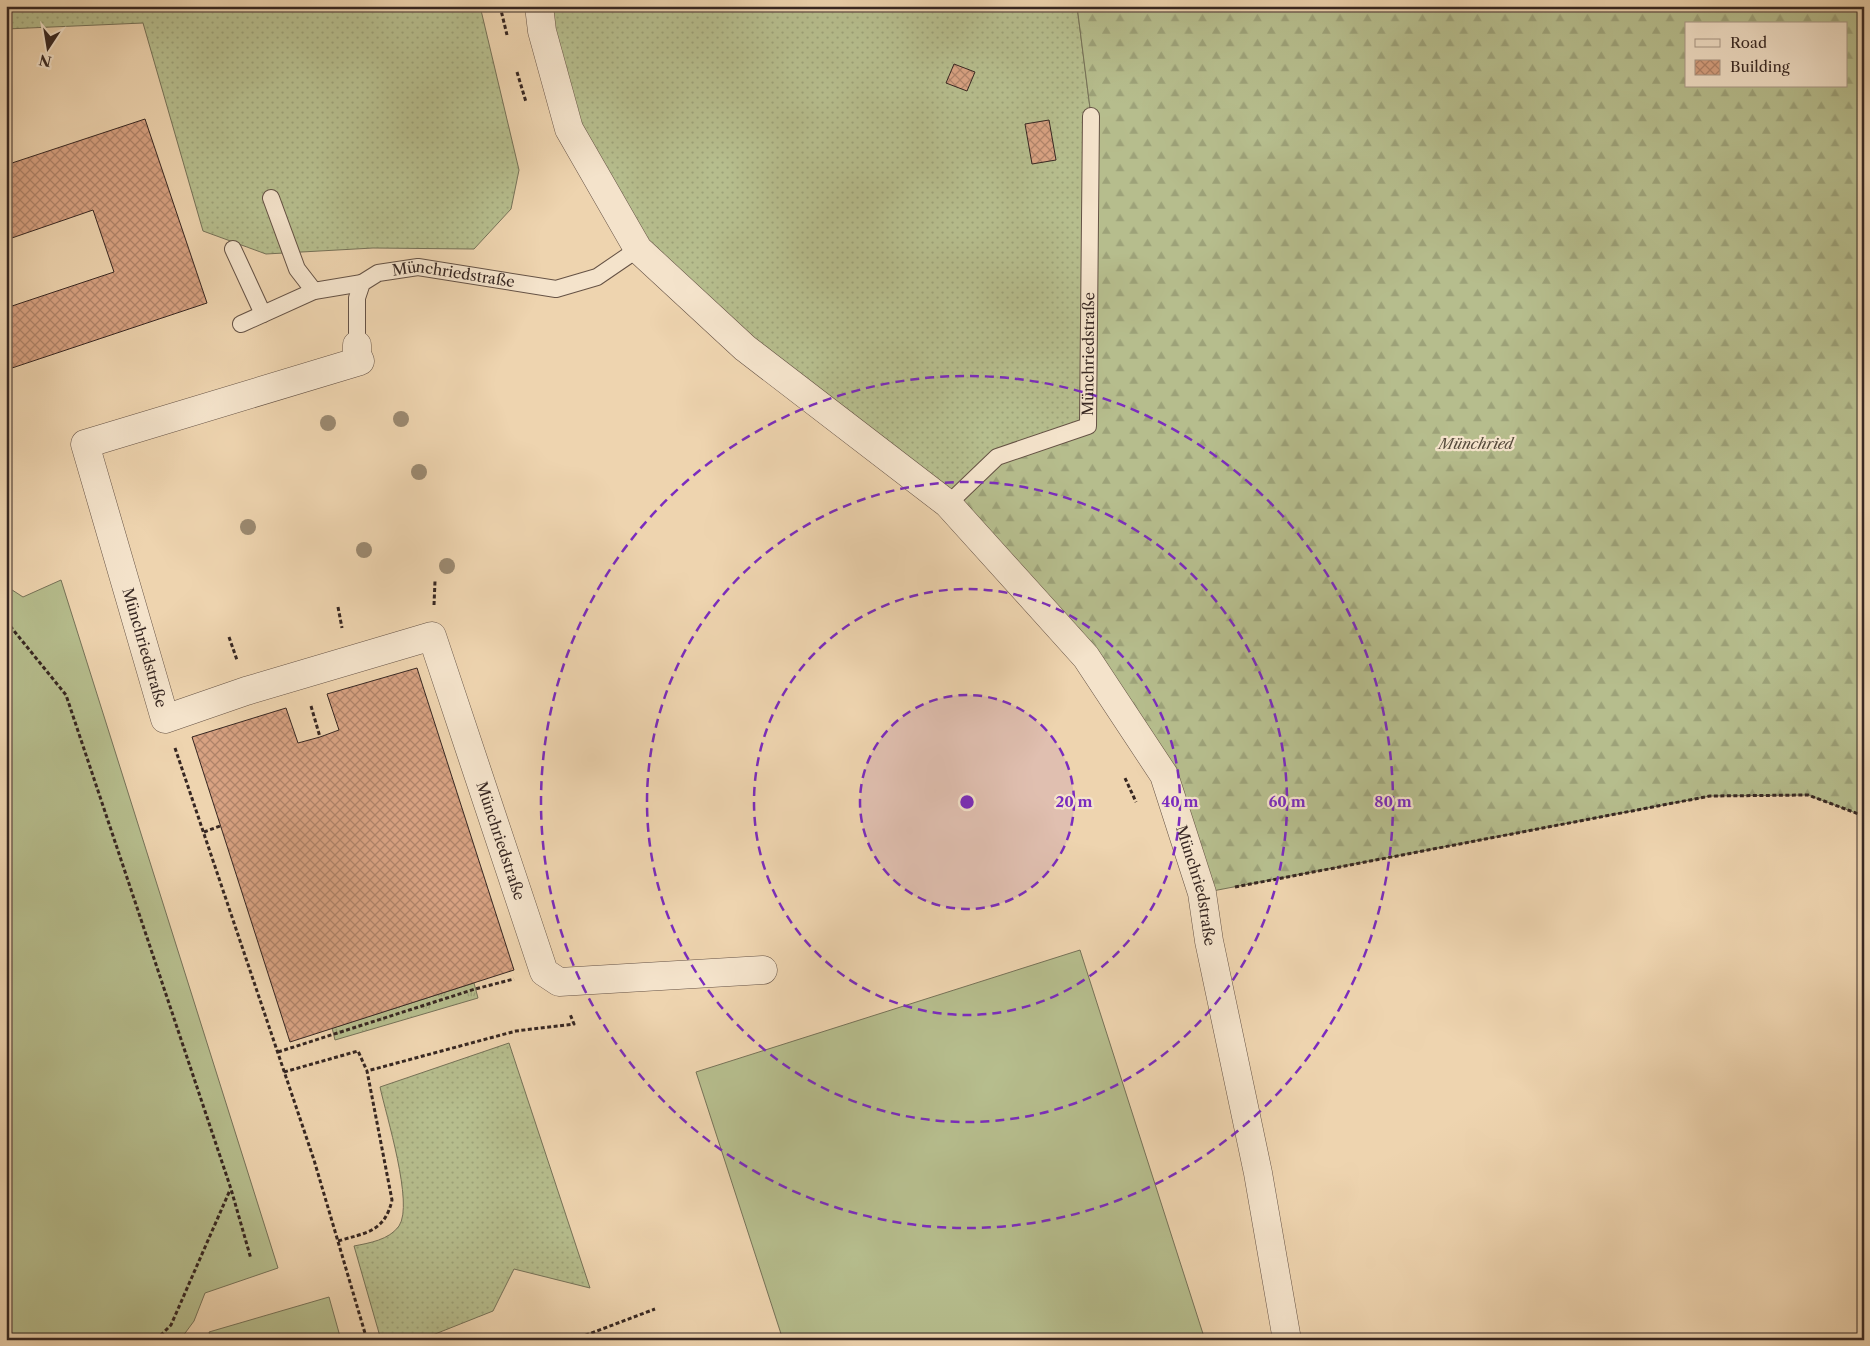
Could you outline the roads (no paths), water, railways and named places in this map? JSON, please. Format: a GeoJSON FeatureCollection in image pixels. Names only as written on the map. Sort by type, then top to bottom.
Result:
{"type":"FeatureCollection","features":[{"type":"Feature","properties":{"kind":"street","name":"Münchriedstraße"},"geometry":{"type":"LineString","coordinates":[[538,6],[542,31],[569,129],[638,249],[745,348],[948,504],[1086,657],[1164,775],[1202,893],[1209,941],[1258,1174],[1287,1340]]}},
{"type":"Feature","properties":{"kind":"street","name":"Münchriedstraße"},"geometry":{"type":"LineString","coordinates":[[357,344],[357,354],[360,361],[85,444],[165,719],[246,690],[432,636],[544,972],[559,982],[634,976],[764,970]]}},
{"type":"Feature","properties":{"kind":"lane","name":"Münchriedstraße"},"geometry":{"type":"LineString","coordinates":[[948,504],[997,457],[1088,426],[1091,116]]}},
{"type":"Feature","properties":{"kind":"lane"},"geometry":{"type":"LineString","coordinates":[[271,198],[297,269],[314,291]]}},
{"type":"Feature","properties":{"kind":"lane"},"geometry":{"type":"LineString","coordinates":[[233,249],[263,314]]}},
{"type":"Feature","properties":{"kind":"lane","name":"Münchriedstraße"},"geometry":{"type":"LineString","coordinates":[[357,344],[357,298],[362,283],[378,273],[418,267],[556,289],[597,277],[638,249]]}},
{"type":"Feature","properties":{"kind":"lane"},"geometry":{"type":"LineString","coordinates":[[241,324],[314,291],[362,283]]}},
{"type":"Feature","properties":{"kind":"park label","name":"Münchried"},"geometry":{"type":"Point","coordinates":[1476,444]}}]}
